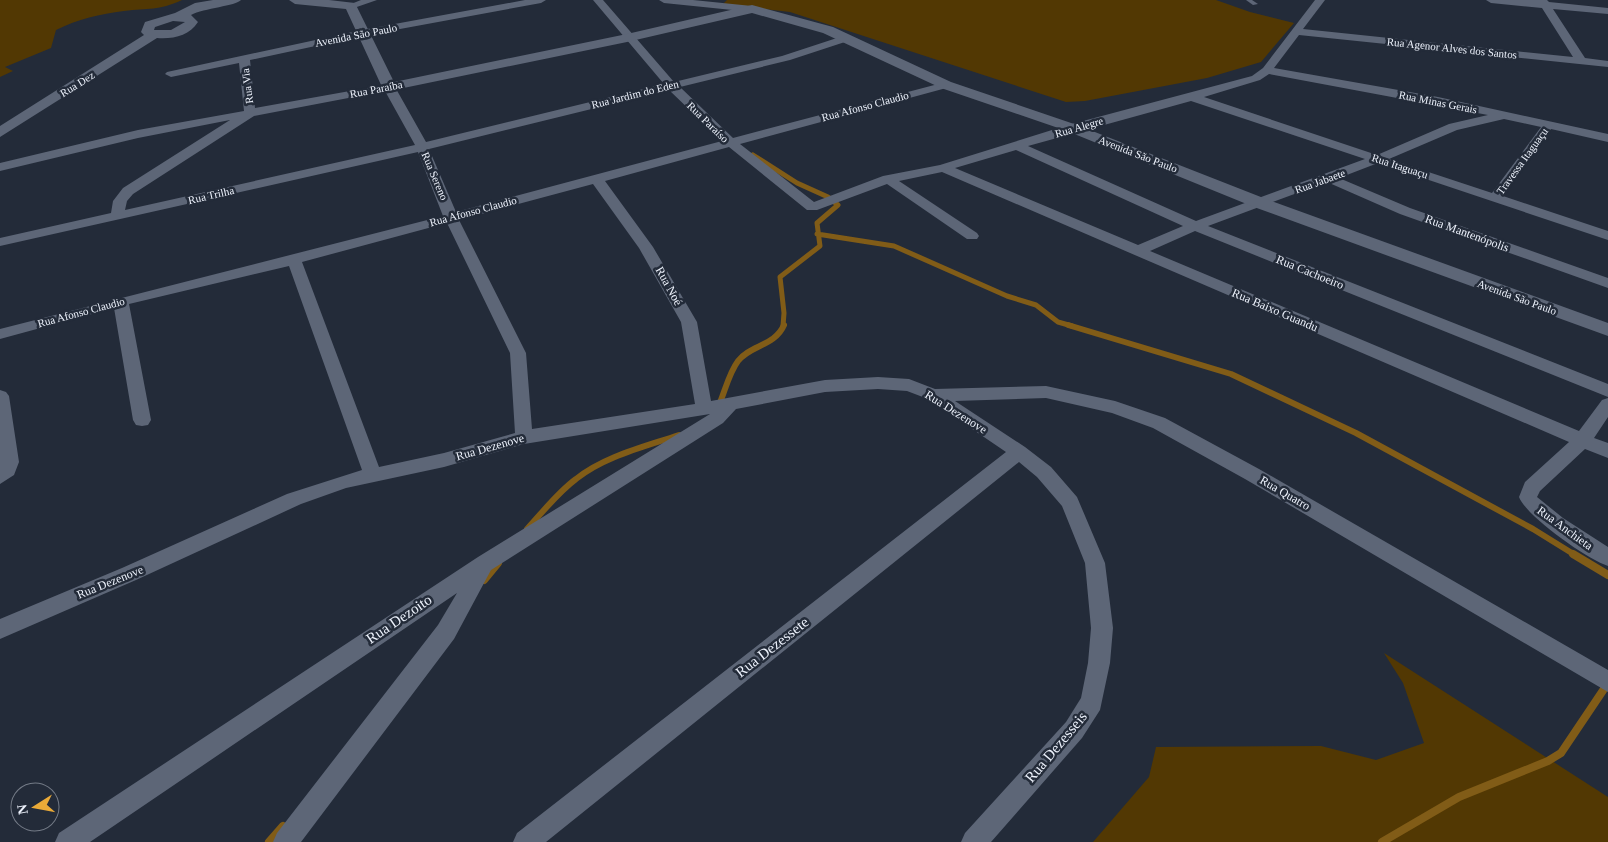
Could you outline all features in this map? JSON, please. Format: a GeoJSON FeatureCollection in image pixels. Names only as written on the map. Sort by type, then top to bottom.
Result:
{"type":"FeatureCollection","features":[{"type":"Feature","properties":{"kind":"street","name":"Rua Dez"},"geometry":{"type":"LineString","coordinates":[[0,133],[154,35],[173,34],[191,24],[191,20],[178,17],[199,6],[235,0]]}},
{"type":"Feature","properties":{"kind":"street"},"geometry":{"type":"LineString","coordinates":[[295,0],[351,6],[372,0]]}},
{"type":"Feature","properties":{"kind":"street"},"geometry":{"type":"LineString","coordinates":[[472,0],[481,11]]}},
{"type":"Feature","properties":{"kind":"street","name":"Avenida São Paulo"},"geometry":{"type":"LineString","coordinates":[[171,74],[362,32],[541,0]]}},
{"type":"Feature","properties":{"kind":"street","name":"Rua Paraíso"},"geometry":{"type":"LineString","coordinates":[[598,0],[627,38],[669,85],[729,143],[812,207]]}},
{"type":"Feature","properties":{"kind":"street","name":"Avenida São Paulo"},"geometry":{"type":"LineString","coordinates":[[664,0],[752,9],[803,22],[847,38],[946,84],[1072,128],[1260,202],[1608,330]]}},
{"type":"Feature","properties":{"kind":"street"},"geometry":{"type":"LineString","coordinates":[[1267,70],[1320,0]]}},
{"type":"Feature","properties":{"kind":"street"},"geometry":{"type":"LineString","coordinates":[[1491,0],[1543,3],[1608,11]]}},
{"type":"Feature","properties":{"kind":"street"},"geometry":{"type":"LineString","coordinates":[[1543,3],[1581,61]]}},
{"type":"Feature","properties":{"kind":"street","name":"Rua Sereno"},"geometry":{"type":"LineString","coordinates":[[351,6],[389,86],[422,147],[451,217],[518,353],[521,373],[524,437]]}},
{"type":"Feature","properties":{"kind":"street","name":"Rua Paraíba"},"geometry":{"type":"LineString","coordinates":[[0,167],[138,134],[627,38],[752,9]]}},
{"type":"Feature","properties":{"kind":"street","name":"Rua Agenor Alves dos Santos"},"geometry":{"type":"LineString","coordinates":[[1297,32],[1608,64]]}},
{"type":"Feature","properties":{"kind":"street","name":"Rua Jardim do Eden"},"geometry":{"type":"LineString","coordinates":[[422,147],[669,85],[786,58],[847,38]]}},
{"type":"Feature","properties":{"kind":"street","name":"Rua Via"},"geometry":{"type":"LineString","coordinates":[[244,59],[250,113]]}},
{"type":"Feature","properties":{"kind":"street","name":"Rua Alegre"},"geometry":{"type":"LineString","coordinates":[[812,207],[888,179],[943,168],[1072,128],[1192,97],[1247,81],[1267,70]]}},
{"type":"Feature","properties":{"kind":"street","name":"Rua Minas Gerais"},"geometry":{"type":"LineString","coordinates":[[1267,70],[1505,115],[1608,138]]}},
{"type":"Feature","properties":{"kind":"street","name":"Rua Afonso Claudio"},"geometry":{"type":"LineString","coordinates":[[0,334],[122,301],[294,260],[946,84]]}},
{"type":"Feature","properties":{"kind":"street","name":"Rua Itaguaçu"},"geometry":{"type":"LineString","coordinates":[[1192,97],[1608,236]]}},
{"type":"Feature","properties":{"kind":"street"},"geometry":{"type":"LineString","coordinates":[[118,216],[120,201],[128,191],[250,113]]}},
{"type":"Feature","properties":{"kind":"street","name":"Rua Jabaete"},"geometry":{"type":"LineString","coordinates":[[1137,251],[1195,226],[1378,159],[1453,127],[1505,115]]}},
{"type":"Feature","properties":{"kind":"street","name":"Travessa Itaguaçu"},"geometry":{"type":"LineString","coordinates":[[1495,198],[1549,124]]}},
{"type":"Feature","properties":{"kind":"street","name":"Rua Cachoeiro"},"geometry":{"type":"LineString","coordinates":[[1016,146],[1195,226],[1608,391]]}},
{"type":"Feature","properties":{"kind":"street","name":"Rua Trilha"},"geometry":{"type":"LineString","coordinates":[[0,242],[422,147]]}},
{"type":"Feature","properties":{"kind":"street","name":"Rua Baixo Guandu"},"geometry":{"type":"LineString","coordinates":[[943,168],[1608,451]]}},
{"type":"Feature","properties":{"kind":"street","name":"Rua Noé"},"geometry":{"type":"LineString","coordinates":[[596,178],[646,247],[689,322],[704,409]]}},
{"type":"Feature","properties":{"kind":"street","name":"Rua Mantenópolis"},"geometry":{"type":"LineString","coordinates":[[1328,178],[1405,211],[1608,283]]}},
{"type":"Feature","properties":{"kind":"street"},"geometry":{"type":"LineString","coordinates":[[888,179],[945,220],[972,236]]}},
{"type":"Feature","properties":{"kind":"street"},"geometry":{"type":"LineString","coordinates":[[294,260],[373,475]]}},
{"type":"Feature","properties":{"kind":"street"},"geometry":{"type":"LineString","coordinates":[[122,301],[142,420]]}},
{"type":"Feature","properties":{"kind":"street","name":"Rua Dezenove"},"geometry":{"type":"LineString","coordinates":[[0,629],[322,488],[444,460],[524,437],[636,422],[825,386],[878,383],[909,385],[934,395],[1019,452]]}},
{"type":"Feature","properties":{"kind":"street","name":"Rua Quatro"},"geometry":{"type":"LineString","coordinates":[[934,395],[1046,392],[1115,407],[1159,423],[1244,469],[1608,682]]}},
{"type":"Feature","properties":{"kind":"street"},"geometry":{"type":"LineString","coordinates":[[0,396],[10,462],[8,470],[0,477]]}},
{"type":"Feature","properties":{"kind":"street","name":"Rua Dezoito"},"geometry":{"type":"LineString","coordinates":[[68,842],[484,563],[717,418],[732,403]]}},
{"type":"Feature","properties":{"kind":"street","name":"Rua Anchieta"},"geometry":{"type":"LineString","coordinates":[[1608,404],[1583,440],[1532,487],[1528,498],[1530,502],[1556,524],[1608,558]]}},
{"type":"Feature","properties":{"kind":"street","name":"Rua Dezessete"},"geometry":{"type":"LineString","coordinates":[[526,842],[1019,452]]}},
{"type":"Feature","properties":{"kind":"street","name":"Rua Dezesseis"},"geometry":{"type":"LineString","coordinates":[[974,842],[1087,713],[1092,702],[1099,663],[1102,628],[1099,587],[1090,547],[1070,502],[1044,472],[1019,452]]}},
{"type":"Feature","properties":{"kind":"street"},"geometry":{"type":"LineString","coordinates":[[286,842],[446,632],[484,563]]}},
{"type":"Feature","properties":{"kind":"lane"},"geometry":{"type":"LineString","coordinates":[[1248,0],[1255,4]]}},
{"type":"Feature","properties":{"kind":"shaded area"},"geometry":{"type":"Polygon","coordinates":[[[0,0],[182,0],[160,8],[98,15],[64,26],[56,30],[51,48],[5,67],[13,71],[0,77],[0,0]]]}},
{"type":"Feature","properties":{"kind":"shaded area"},"geometry":{"type":"Polygon","coordinates":[[[727,0],[1216,0],[1250,12],[1294,23],[1261,62],[1207,78],[1085,101],[1066,102],[790,12],[723,4],[727,0]]]}},
{"type":"Feature","properties":{"kind":"shaded area"},"geometry":{"type":"Polygon","coordinates":[[[1384,653],[1608,797],[1608,842],[1093,842],[1149,777],[1156,747],[1321,746],[1376,760],[1424,743],[1403,683],[1384,653]]]}},
{"type":"Feature","properties":{"kind":"waterway"},"geometry":{"type":"LineString","coordinates":[[753,155],[797,183],[828,197],[838,205],[817,223],[818,234]]}},
{"type":"Feature","properties":{"kind":"waterway"},"geometry":{"type":"LineString","coordinates":[[783,326],[784,313],[780,277],[820,246],[818,234]]}},
{"type":"Feature","properties":{"kind":"waterway"},"geometry":{"type":"LineString","coordinates":[[818,234],[894,246],[1007,296],[1036,305],[1058,322],[1072,326]]}},
{"type":"Feature","properties":{"kind":"waterway"},"geometry":{"type":"LineString","coordinates":[[719,405],[738,361],[749,352],[775,337],[784,325]]}},
{"type":"Feature","properties":{"kind":"waterway"},"geometry":{"type":"LineString","coordinates":[[1068,325],[1231,374],[1356,433],[1533,529],[1575,555]]}},
{"type":"Feature","properties":{"kind":"waterway"},"geometry":{"type":"LineString","coordinates":[[527,529],[563,490],[587,471],[612,458],[679,435]]}},
{"type":"Feature","properties":{"kind":"waterway"},"geometry":{"type":"LineString","coordinates":[[1573,554],[1608,575]]}},
{"type":"Feature","properties":{"kind":"waterway"},"geometry":{"type":"LineString","coordinates":[[484,580],[498,563]]}},
{"type":"Feature","properties":{"kind":"waterway"},"geometry":{"type":"LineString","coordinates":[[1382,842],[1459,797],[1548,761],[1561,753],[1608,683]]}},
{"type":"Feature","properties":{"kind":"waterway"},"geometry":{"type":"LineString","coordinates":[[269,842],[283,826]]}}]}
